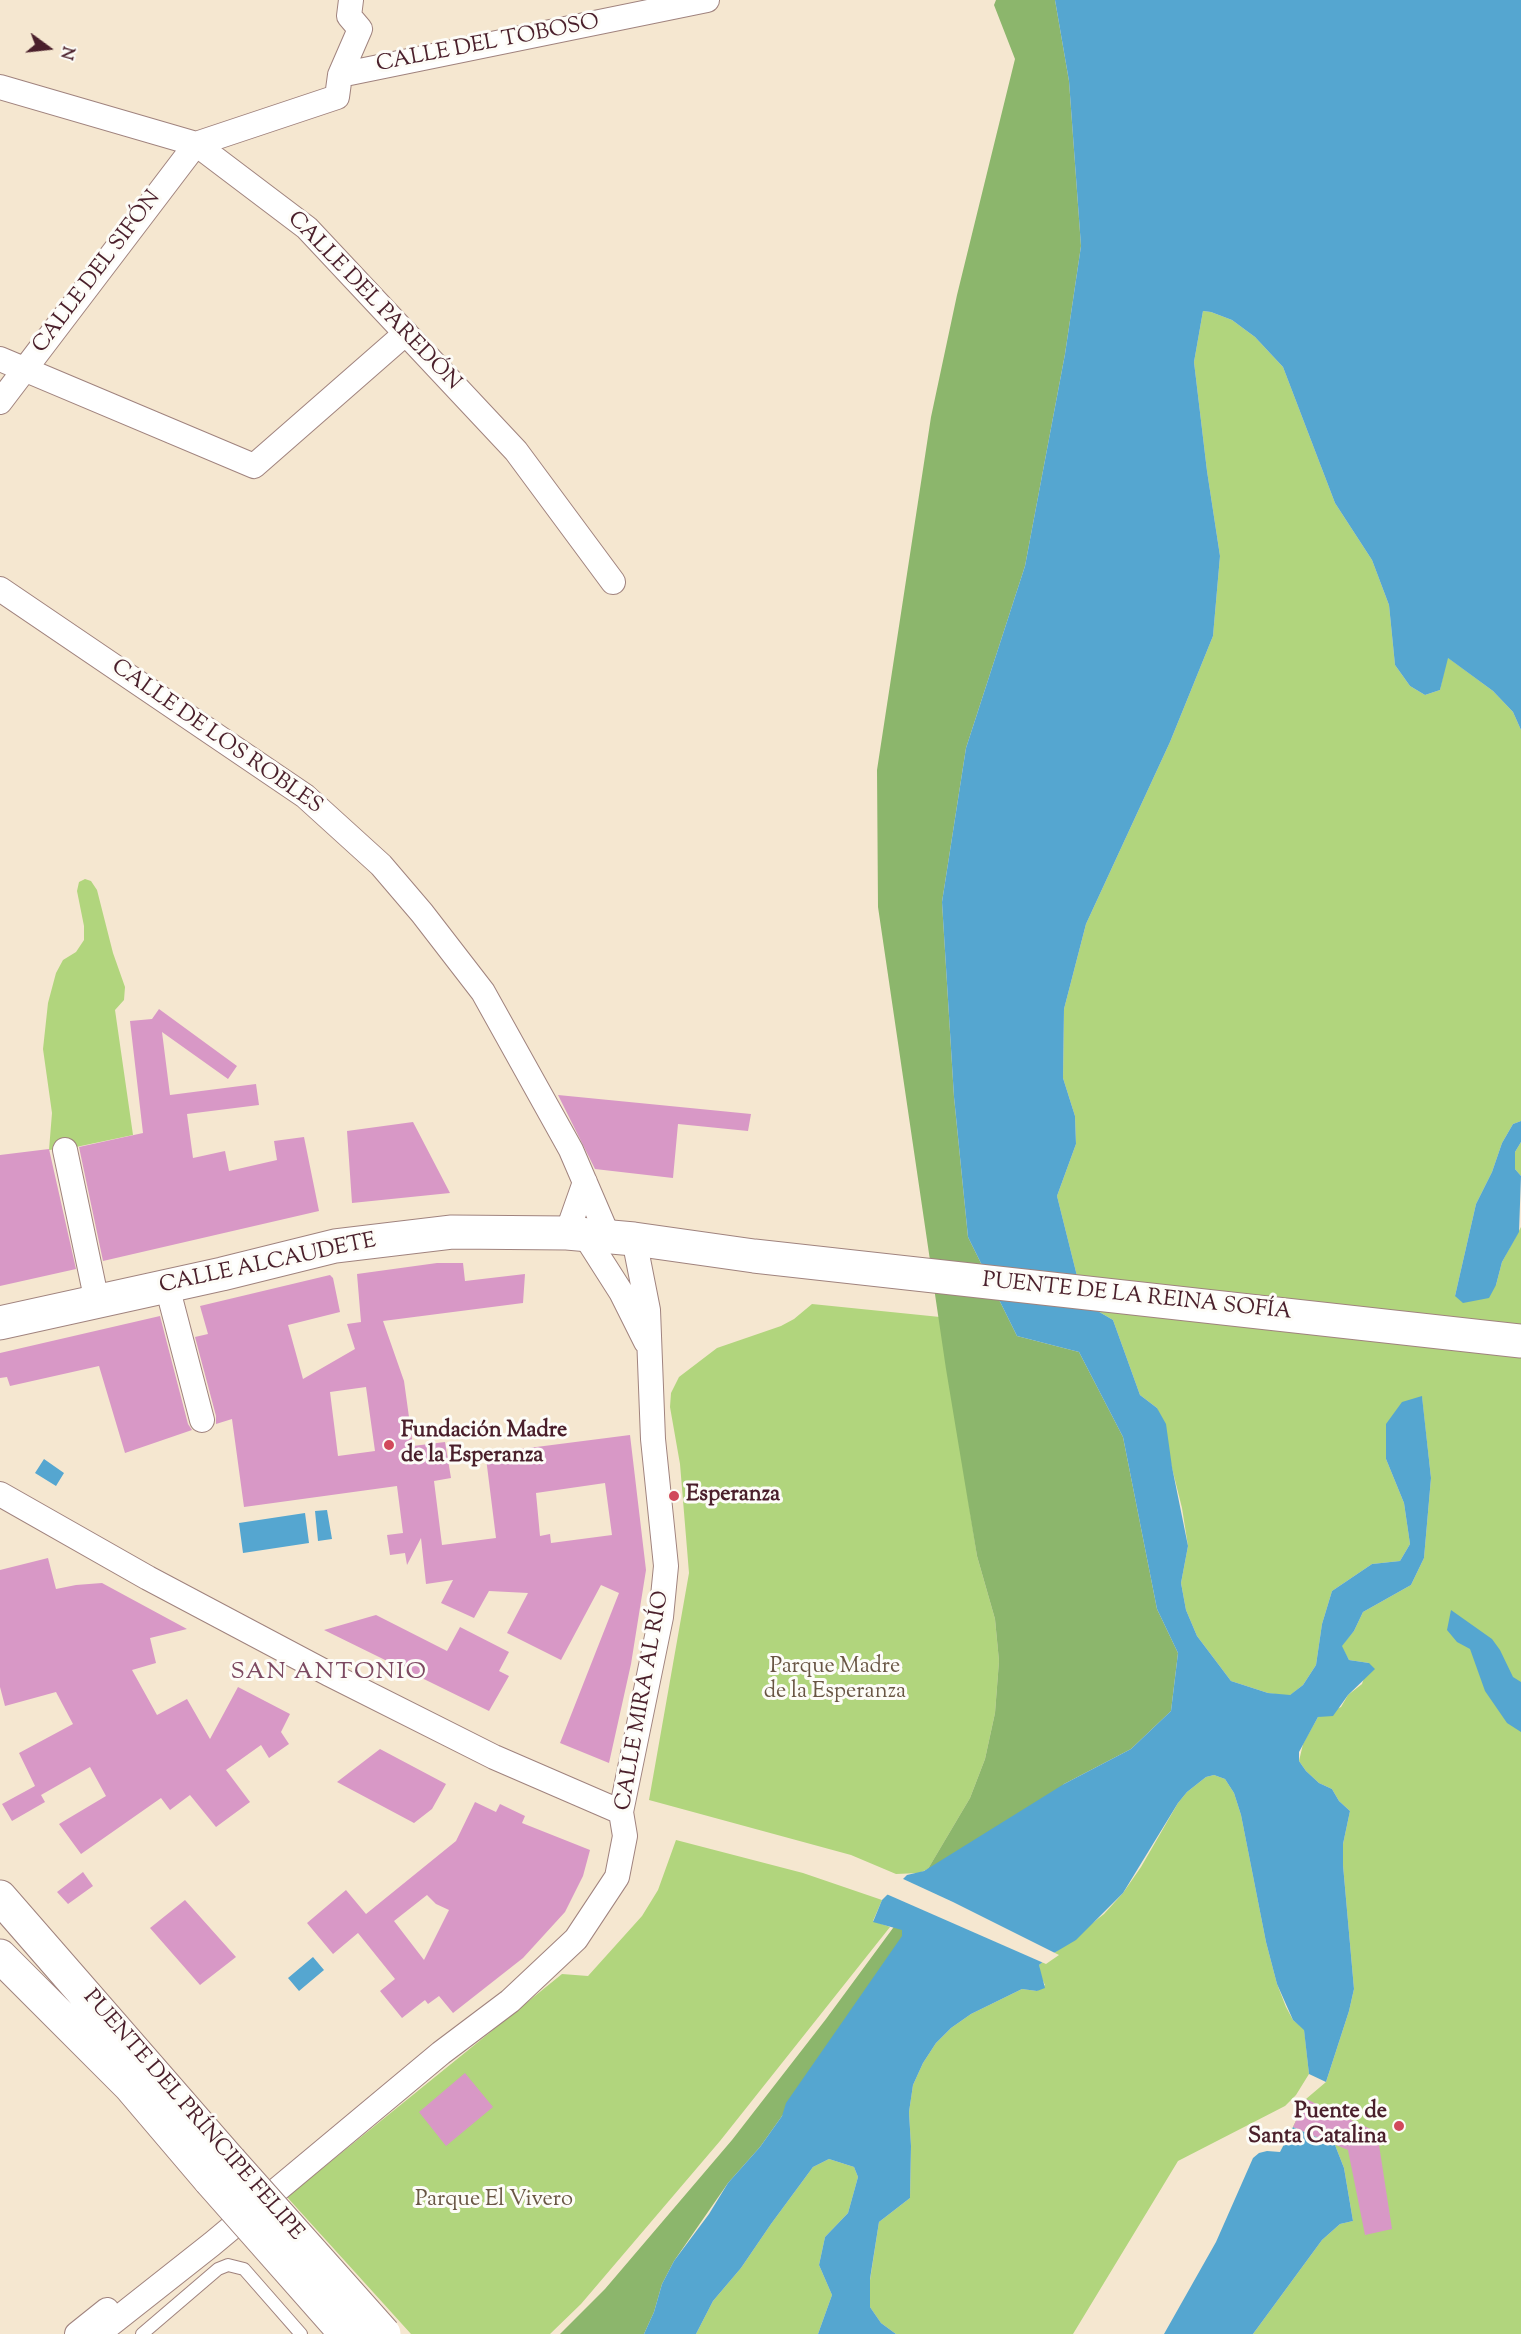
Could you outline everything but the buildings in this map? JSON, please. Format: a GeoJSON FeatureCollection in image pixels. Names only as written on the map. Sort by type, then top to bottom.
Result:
{"type":"FeatureCollection","features":[{"type":"Feature","properties":{"kind":"main road","name":"CALLE ALCAUDETE"},"geometry":{"type":"LineString","coordinates":[[0,1323],[167,1287],[335,1246],[452,1232],[598,1235],[754,1256]]}},
{"type":"Feature","properties":{"kind":"main road","name":"PUENTE DE LA REINA SOFÍA"},"geometry":{"type":"LineString","coordinates":[[754,1256],[1521,1341]]}},
{"type":"Feature","properties":{"kind":"main road","name":"PUENTE DEL PRÍNCIPE FELIPE"},"geometry":{"type":"LineString","coordinates":[[0,1897],[220,2170],[346,2334]]}},
{"type":"Feature","properties":{"kind":"main road","name":"PUENTE DEL PRÍNCIPE FELIPE"},"geometry":{"type":"LineString","coordinates":[[0,1956],[130,2086],[220,2170],[384,2334]]}},
{"type":"Feature","properties":{"kind":"street"},"geometry":{"type":"LineString","coordinates":[[196,144],[337,97],[340,75],[360,29],[349,16],[351,0]]}},
{"type":"Feature","properties":{"kind":"street","name":"CALLE DEL TOBOSO"},"geometry":{"type":"LineString","coordinates":[[340,75],[646,6],[706,0]]}},
{"type":"Feature","properties":{"kind":"street","name":"CALLE DEL PAREDÓN"},"geometry":{"type":"LineString","coordinates":[[0,87],[196,144],[307,228],[516,451],[613,582]]}},
{"type":"Feature","properties":{"kind":"street","name":"CALLE DEL SIFÓN"},"geometry":{"type":"LineString","coordinates":[[0,402],[196,144]]}},
{"type":"Feature","properties":{"kind":"street"},"geometry":{"type":"LineString","coordinates":[[0,359],[254,466],[406,333]]}},
{"type":"Feature","properties":{"kind":"street","name":"CALLE DE LOS ROBLES"},"geometry":{"type":"LineString","coordinates":[[0,589],[305,796],[381,865],[422,913],[483,992],[534,1082],[585,1182],[598,1235]]}},
{"type":"Feature","properties":{"kind":"street"},"geometry":{"type":"LineString","coordinates":[[65,1150],[97,1302]]}},
{"type":"Feature","properties":{"kind":"street"},"geometry":{"type":"LineString","coordinates":[[585,1182],[598,1235],[621,1292],[648,1346]]}},
{"type":"Feature","properties":{"kind":"street","name":"CALLE MIRA AL RÍO"},"geometry":{"type":"LineString","coordinates":[[98,2334],[212,2244],[441,2053],[510,2001],[576,1939],[616,1877],[625,1836],[621,1812],[661,1617],[666,1566],[653,1440],[648,1310],[598,1235]]}},
{"type":"Feature","properties":{"kind":"street"},"geometry":{"type":"LineString","coordinates":[[167,1287],[202,1420]]}},
{"type":"Feature","properties":{"kind":"street"},"geometry":{"type":"LineString","coordinates":[[0,1494],[148,1578],[339,1679],[494,1757],[621,1812]]}},
{"type":"Feature","properties":{"kind":"street","name":"CALLE MIRA AL RÍO"},"geometry":{"type":"LineString","coordinates":[[76,2334],[203,2236],[390,2082],[441,2053]]}},
{"type":"Feature","properties":{"kind":"lane"},"geometry":{"type":"LineString","coordinates":[[142,2334],[218,2269],[228,2265],[244,2269],[301,2334]]}},
{"type":"Feature","properties":{"kind":"green space"},"geometry":{"type":"Polygon","coordinates":[[[996,0],[1055,0],[1069,81],[1081,246],[1065,354],[1025,566],[966,748],[942,902],[954,1097],[968,1237],[1017,1336],[1079,1352],[1123,1437],[1157,1609],[1178,1653],[1171,1711],[1131,1749],[1064,1784],[782,2116],[760,2147],[728,2183],[674,2261],[662,2284],[654,2312],[644,2334],[560,2334],[605,2289],[732,2140],[893,1928],[970,1798],[985,1759],[995,1713],[999,1661],[995,1619],[977,1556],[946,1369],[878,907],[877,770],[931,417],[957,295],[1015,59],[994,5],[996,0]]]}},
{"type":"Feature","properties":{"kind":"green space"},"geometry":{"type":"Polygon","coordinates":[[[1203,311],[1232,320],[1255,337],[1283,367],[1335,503],[1372,560],[1389,605],[1395,665],[1410,686],[1425,695],[1440,690],[1447,657],[1493,691],[1513,712],[1521,730],[1521,1121],[1513,1124],[1502,1143],[1492,1172],[1476,1204],[1455,1296],[1496,1285],[1502,1262],[1521,1227],[1521,2334],[1253,2334],[1322,2240],[1340,2224],[1353,2221],[1344,2168],[1335,2145],[1293,2127],[1306,2099],[1326,2082],[1354,1989],[1343,1865],[1343,1844],[1350,1811],[1339,1801],[1332,1789],[1319,1783],[1299,1761],[1303,1744],[1318,1717],[1341,1707],[1348,1695],[1362,1684],[1369,1663],[1349,1660],[1341,1646],[1354,1631],[1363,1612],[1411,1585],[1424,1558],[1431,1478],[1422,1397],[1386,1459],[1404,1503],[1410,1544],[1400,1561],[1372,1564],[1332,1591],[1322,1624],[1316,1665],[1303,1685],[1289,1696],[1268,1693],[1231,1681],[1197,1636],[1186,1610],[1181,1583],[1188,1546],[1182,1508],[1157,1408],[1140,1395],[1113,1320],[1089,1306],[1077,1276],[1057,1196],[1076,1144],[1075,1116],[1063,1078],[1064,1009],[1086,924],[1170,742],[1213,636],[1220,556],[1194,362],[1203,311]]]}},
{"type":"Feature","properties":{"kind":"green space"},"geometry":{"type":"Polygon","coordinates":[[[85,879],[91,881],[97,890],[113,953],[125,987],[124,1000],[115,1010],[133,1135],[49,1150],[52,1113],[43,1049],[48,1003],[56,973],[63,960],[76,952],[84,940],[84,926],[77,891],[79,882],[85,879]]]}},
{"type":"Feature","properties":{"kind":"green space"},"geometry":{"type":"Polygon","coordinates":[[[1521,1142],[1521,1176],[1515,1169],[1515,1152],[1521,1142]]]}},
{"type":"Feature","properties":{"kind":"green space","name":"Parque Madre de la Esperanza"},"geometry":{"type":"Polygon","coordinates":[[[812,1304],[940,1317],[977,1556],[995,1619],[999,1661],[995,1713],[985,1759],[970,1798],[928,1869],[919,1873],[896,1874],[851,1855],[649,1800],[689,1573],[680,1464],[670,1407],[671,1393],[679,1377],[717,1348],[781,1326],[794,1319],[812,1304]]]}},
{"type":"Feature","properties":{"kind":"green space"},"geometry":{"type":"Polygon","coordinates":[[[1214,1775],[1225,1779],[1234,1793],[1241,1815],[1266,1942],[1277,1984],[1293,2020],[1304,2029],[1309,2074],[1296,2095],[1285,2106],[1178,2161],[1073,2334],[896,2334],[881,2323],[870,2307],[870,2280],[879,2222],[910,2198],[909,2112],[913,2085],[923,2063],[936,2043],[951,2028],[971,2014],[1022,1989],[1037,1991],[1045,1985],[1040,1975],[1039,1965],[1104,1914],[1123,1893],[1141,1867],[1178,1803],[1187,1792],[1206,1777],[1214,1775]]]}},
{"type":"Feature","properties":{"kind":"green space","name":"Parque El Vivero"},"geometry":{"type":"Polygon","coordinates":[[[676,1840],[803,1873],[882,1900],[873,1921],[890,1927],[720,2141],[581,2304],[550,2334],[411,2334],[287,2197],[562,1974],[588,1976],[642,1916],[658,1890],[676,1840]]]}},
{"type":"Feature","properties":{"kind":"green space"},"geometry":{"type":"Polygon","coordinates":[[[829,2159],[854,2167],[858,2177],[848,2213],[825,2237],[819,2265],[832,2295],[818,2334],[696,2334],[713,2301],[741,2268],[813,2167],[829,2159]]]}},
{"type":"Feature","properties":{"kind":"water"},"geometry":{"type":"Polygon","coordinates":[[[1055,0],[1521,0],[1521,730],[1513,712],[1493,691],[1448,658],[1440,690],[1425,695],[1410,686],[1395,665],[1389,605],[1372,560],[1335,503],[1283,367],[1255,337],[1232,320],[1203,311],[1194,362],[1220,556],[1213,636],[1170,742],[1086,924],[1064,1009],[1063,1078],[1075,1116],[1076,1144],[1057,1196],[1077,1276],[1089,1306],[1113,1320],[1140,1395],[1157,1408],[1166,1424],[1188,1546],[1181,1583],[1186,1610],[1197,1636],[1231,1681],[1268,1693],[1290,1695],[1303,1685],[1316,1665],[1322,1624],[1332,1591],[1372,1564],[1400,1561],[1410,1544],[1404,1503],[1386,1459],[1386,1424],[1402,1402],[1422,1396],[1431,1478],[1424,1558],[1411,1585],[1363,1612],[1354,1631],[1342,1646],[1349,1660],[1369,1663],[1375,1669],[1348,1695],[1333,1716],[1318,1717],[1299,1752],[1299,1761],[1306,1771],[1319,1783],[1332,1789],[1339,1801],[1350,1811],[1343,1844],[1343,1865],[1354,1989],[1326,2082],[1309,2074],[1304,2030],[1293,2020],[1277,1984],[1266,1942],[1241,1815],[1234,1793],[1225,1779],[1214,1775],[1206,1777],[1187,1792],[1178,1803],[1123,1893],[1076,1940],[1039,1965],[1045,1988],[1037,1991],[1022,1989],[971,2014],[951,2028],[936,2043],[923,2063],[913,2085],[909,2112],[910,2198],[879,2222],[870,2279],[870,2307],[881,2323],[896,2334],[818,2334],[832,2295],[819,2265],[825,2237],[848,2213],[858,2177],[854,2167],[829,2159],[813,2167],[741,2268],[713,2301],[696,2334],[644,2334],[654,2312],[662,2284],[674,2261],[709,2214],[728,2183],[760,2147],[782,2116],[786,2103],[902,1936],[902,1930],[873,1922],[882,1900],[907,1875],[924,1871],[1064,1784],[1131,1749],[1171,1711],[1178,1653],[1157,1609],[1123,1437],[1079,1352],[1017,1336],[968,1237],[954,1097],[942,902],[966,748],[1025,566],[1065,354],[1081,246],[1069,81],[1055,0]]]}},
{"type":"Feature","properties":{"kind":"water"},"geometry":{"type":"Polygon","coordinates":[[[1521,1121],[1521,1142],[1515,1152],[1515,1169],[1521,1176],[1519,1232],[1502,1262],[1496,1285],[1489,1298],[1463,1303],[1455,1296],[1476,1204],[1492,1172],[1502,1143],[1513,1124],[1521,1121]]]}},
{"type":"Feature","properties":{"kind":"water"},"geometry":{"type":"Polygon","coordinates":[[[44,1459],[64,1473],[56,1486],[35,1473],[44,1459]]]}},
{"type":"Feature","properties":{"kind":"water"},"geometry":{"type":"Polygon","coordinates":[[[327,1510],[332,1539],[318,1541],[315,1511],[327,1510]]]}},
{"type":"Feature","properties":{"kind":"water"},"geometry":{"type":"Polygon","coordinates":[[[305,1513],[309,1543],[243,1553],[239,1523],[305,1513]]]}},
{"type":"Feature","properties":{"kind":"water"},"geometry":{"type":"Polygon","coordinates":[[[1451,1610],[1492,1639],[1513,1677],[1521,1682],[1521,1732],[1507,1723],[1485,1691],[1470,1649],[1457,1642],[1447,1630],[1451,1610]]]}},
{"type":"Feature","properties":{"kind":"water"},"geometry":{"type":"Polygon","coordinates":[[[313,1957],[324,1970],[299,1991],[288,1978],[313,1957]]]}},
{"type":"Feature","properties":{"kind":"water"},"geometry":{"type":"Polygon","coordinates":[[[1293,2127],[1335,2145],[1344,2168],[1353,2221],[1340,2224],[1322,2240],[1253,2334],[1164,2334],[1216,2242],[1253,2158],[1267,2151],[1280,2152],[1293,2127]]]}},
{"type":"Feature","properties":{"kind":"pier"},"geometry":{"type":"Polygon","coordinates":[[[901,1878],[1059,1955],[1046,1964],[884,1893],[901,1878]]]}},
{"type":"Feature","properties":{"kind":"place","name":"Fundación Madre de la Esperanza"},"geometry":{"type":"Point","coordinates":[389,1445]}},
{"type":"Feature","properties":{"kind":"place","name":"Esperanza"},"geometry":{"type":"Point","coordinates":[674,1496]}},
{"type":"Feature","properties":{"kind":"place","name":"Puente de Santa Catalina"},"geometry":{"type":"Point","coordinates":[1399,2126]}},
{"type":"Feature","properties":{"kind":"district","name":"SAN ANTONIO"},"geometry":{"type":"Point","coordinates":[329,1674]}}]}
